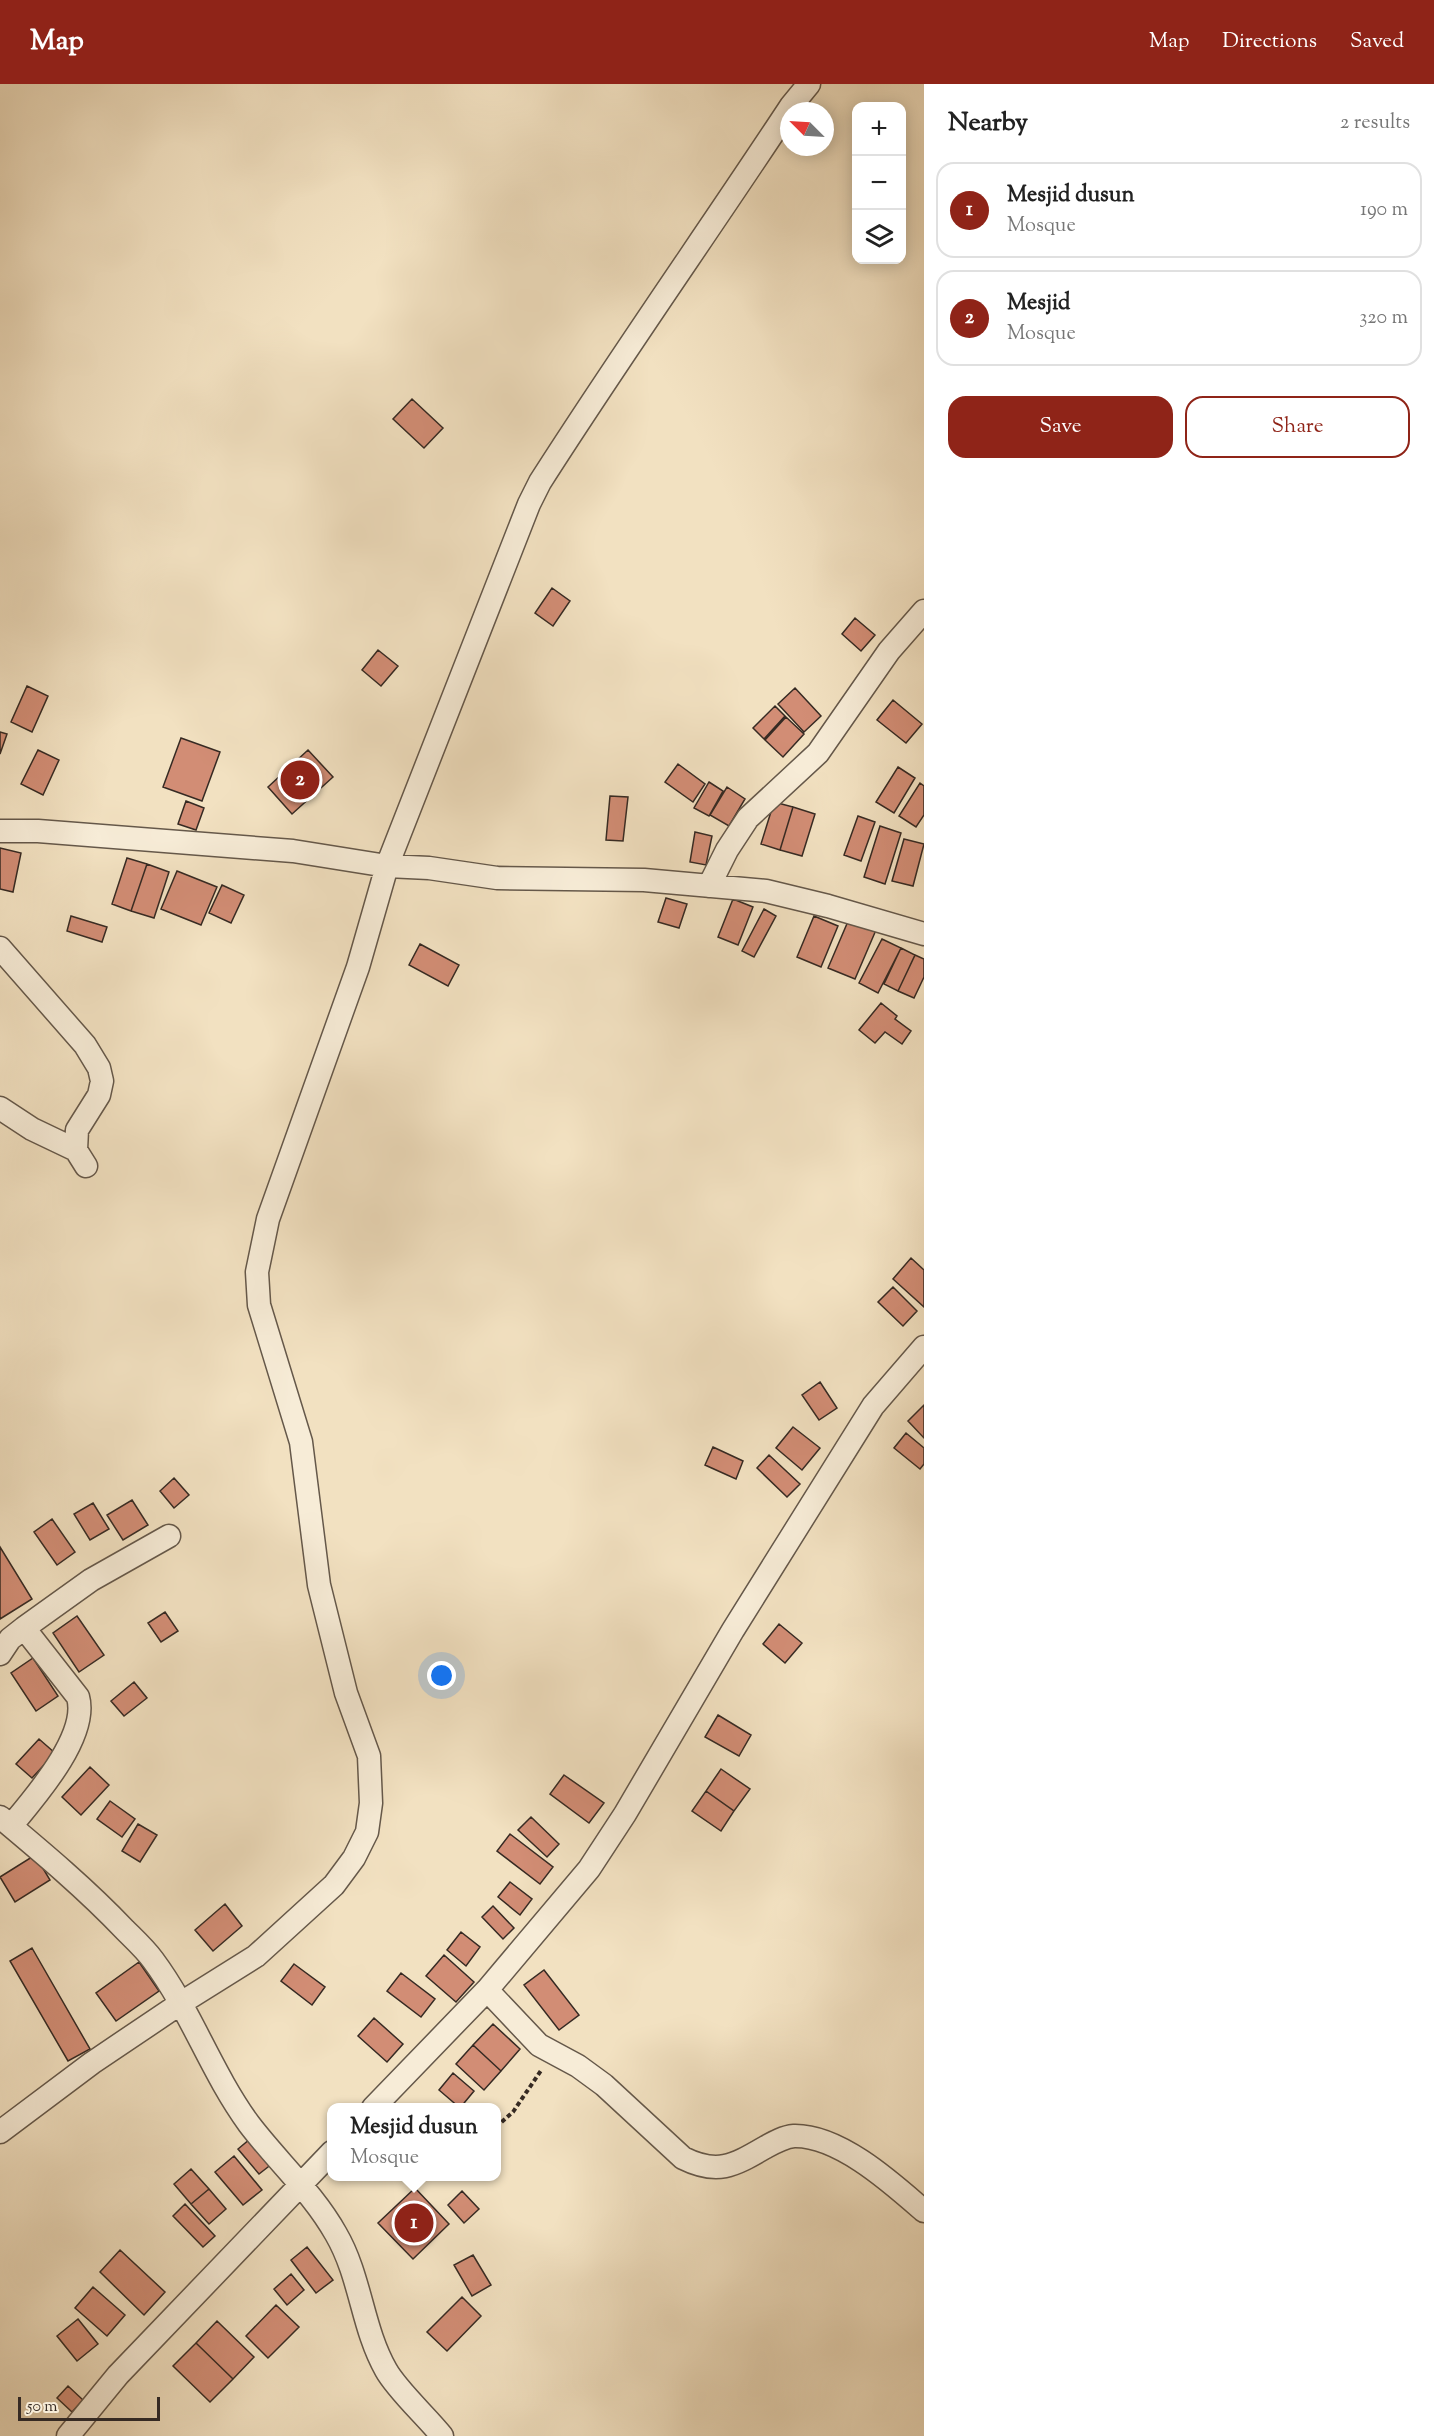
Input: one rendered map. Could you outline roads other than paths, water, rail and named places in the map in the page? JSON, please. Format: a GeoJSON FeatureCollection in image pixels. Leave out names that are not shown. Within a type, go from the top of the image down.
{"type":"FeatureCollection","features":[{"type":"Feature","properties":{"kind":"street"},"geometry":{"type":"LineString","coordinates":[[0,2132],[181,2002],[256,1956],[334,1886],[354,1858],[367,1832],[371,1803],[369,1756],[346,1692],[319,1585],[301,1442],[259,1305],[257,1272],[268,1219],[358,967],[387,866],[511,548],[540,482],[673,279],[791,106],[809,84]]}},
{"type":"Feature","properties":{"kind":"street"},"geometry":{"type":"LineString","coordinates":[[709,886],[727,850],[748,818],[818,753],[889,651],[924,611]]}},
{"type":"Feature","properties":{"kind":"street"},"geometry":{"type":"LineString","coordinates":[[0,831],[38,831],[292,851],[387,866],[429,868],[497,878],[644,880],[766,891],[828,906],[924,934]]}},
{"type":"Feature","properties":{"kind":"street"},"geometry":{"type":"LineString","coordinates":[[0,948],[85,1045],[99,1068],[102,1081],[99,1095],[77,1130],[81,1158],[0,1108]]}},
{"type":"Feature","properties":{"kind":"street"},"geometry":{"type":"LineString","coordinates":[[379,2103],[488,1990],[589,1869],[873,1406],[924,1347]]}},
{"type":"Feature","properties":{"kind":"street"},"geometry":{"type":"LineString","coordinates":[[0,1654],[10,1639],[91,1580],[169,1536]]}},
{"type":"Feature","properties":{"kind":"street"},"geometry":{"type":"LineString","coordinates":[[24,1628],[78,1697],[81,1709],[68,1745],[45,1786],[5,1822],[101,1904],[152,1958],[181,2002],[213,2068],[230,2096],[250,2124],[302,2184],[336,2234],[346,2254],[373,2340],[387,2372],[442,2436]]}},
{"type":"Feature","properties":{"kind":"street"},"geometry":{"type":"LineString","coordinates":[[488,1990],[539,2045],[588,2073],[683,2158],[699,2166],[716,2169],[734,2165],[778,2140],[794,2136],[810,2139],[843,2149],[885,2178],[924,2211]]}},
{"type":"Feature","properties":{"kind":"street"},"geometry":{"type":"LineString","coordinates":[[68,2436],[118,2375],[327,2157]]}},
{"type":"Feature","properties":{"kind":"place","name":"Mesjid"},"geometry":{"type":"Point","coordinates":[300,780]}},
{"type":"Feature","properties":{"kind":"place","name":"Mesjid dusun"},"geometry":{"type":"Point","coordinates":[414,2223]}}]}
